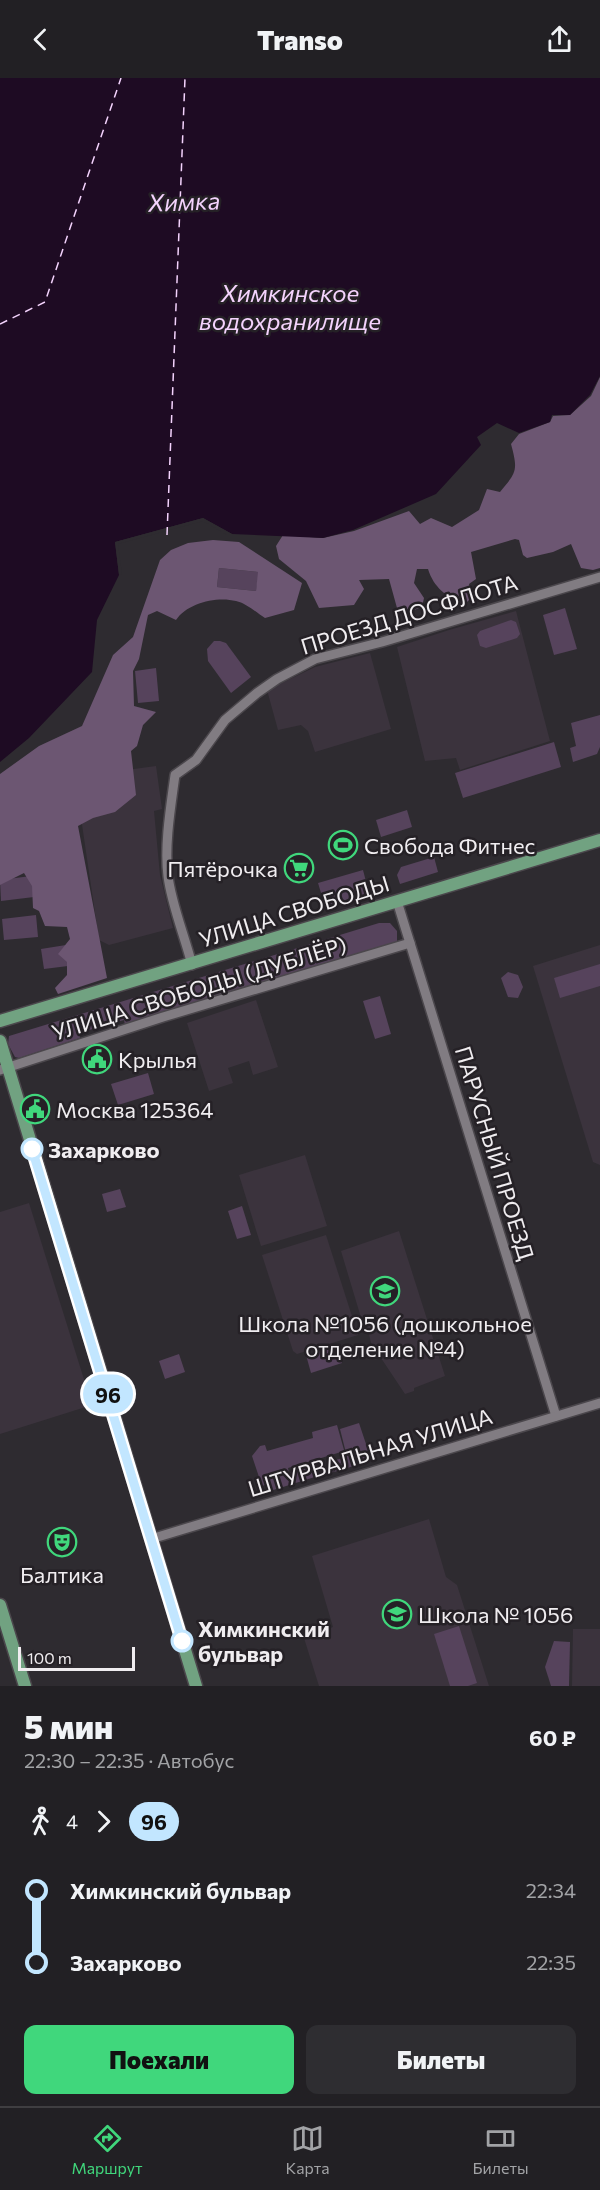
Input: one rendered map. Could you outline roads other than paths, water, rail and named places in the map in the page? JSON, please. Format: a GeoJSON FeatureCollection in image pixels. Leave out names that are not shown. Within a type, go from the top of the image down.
{"type":"FeatureCollection","features":[{"type":"Feature","properties":{"kind":"main road","name":"УЛИЦА СВОБОДЫ"},"geometry":{"type":"LineString","coordinates":[[0,1021],[192,965],[600,840]]}},
{"type":"Feature","properties":{"kind":"main road"},"geometry":{"type":"LineString","coordinates":[[0,1041],[4,1069],[196,1686]]}},
{"type":"Feature","properties":{"kind":"main road"},"geometry":{"type":"LineString","coordinates":[[0,1605],[25,1686]]}},
{"type":"Feature","properties":{"kind":"street","name":"ПРОЕЗД ДОСФЛОТА"},"geometry":{"type":"LineString","coordinates":[[192,965],[168,879],[168,843],[174,786],[176,775],[196,760],[225,720],[277,679],[315,659],[382,642],[600,578]]}},
{"type":"Feature","properties":{"kind":"street","name":"ПАРУСНЫЙ ПРОЕЗД"},"geometry":{"type":"LineString","coordinates":[[397,901],[556,1416]]}},
{"type":"Feature","properties":{"kind":"street","name":"УЛИЦА СВОБОДЫ (ДУБЛЁР)"},"geometry":{"type":"LineString","coordinates":[[4,1069],[163,1017],[410,943]]}},
{"type":"Feature","properties":{"kind":"street","name":"ШТУРВАЛЬНАЯ УЛИЦА"},"geometry":{"type":"LineString","coordinates":[[151,1539],[600,1403]]}},
{"type":"Feature","properties":{"kind":"water","name":"Химкинское водохранилище"},"geometry":{"type":"Polygon","coordinates":[[[0,78],[600,78],[600,376],[590,395],[570,415],[552,415],[550,422],[519,433],[497,423],[477,437],[481,445],[436,494],[353,530],[323,538],[232,534],[203,518],[115,542],[119,575],[97,620],[92,672],[29,738],[0,762],[0,78]]]}},
{"type":"Feature","properties":{"kind":"place","name":"Свобода Фитнес"},"geometry":{"type":"Point","coordinates":[343,845]}},
{"type":"Feature","properties":{"kind":"place","name":"Пятёрочка"},"geometry":{"type":"Point","coordinates":[299,868]}},
{"type":"Feature","properties":{"kind":"place","name":"Крылья"},"geometry":{"type":"Point","coordinates":[97,1059]}},
{"type":"Feature","properties":{"kind":"place","name":"Москва 125364"},"geometry":{"type":"Point","coordinates":[35,1109]}},
{"type":"Feature","properties":{"kind":"place","name":"Захарково"},"geometry":{"type":"Point","coordinates":[32,1149]}},
{"type":"Feature","properties":{"kind":"place","name":"Школа №1056 (дошкольное отделение №4)"},"geometry":{"type":"Point","coordinates":[385,1291]}},
{"type":"Feature","properties":{"kind":"place","name":"Балтика"},"geometry":{"type":"Point","coordinates":[62,1542]}},
{"type":"Feature","properties":{"kind":"place","name":"Школа № 1056"},"geometry":{"type":"Point","coordinates":[397,1614]}},
{"type":"Feature","properties":{"kind":"place","name":"Химкинский бульвар"},"geometry":{"type":"Point","coordinates":[182,1641]}},
{"type":"Feature","properties":{"kind":"water label","name":"Химка"},"geometry":{"type":"Point","coordinates":[184,201]}}]}
